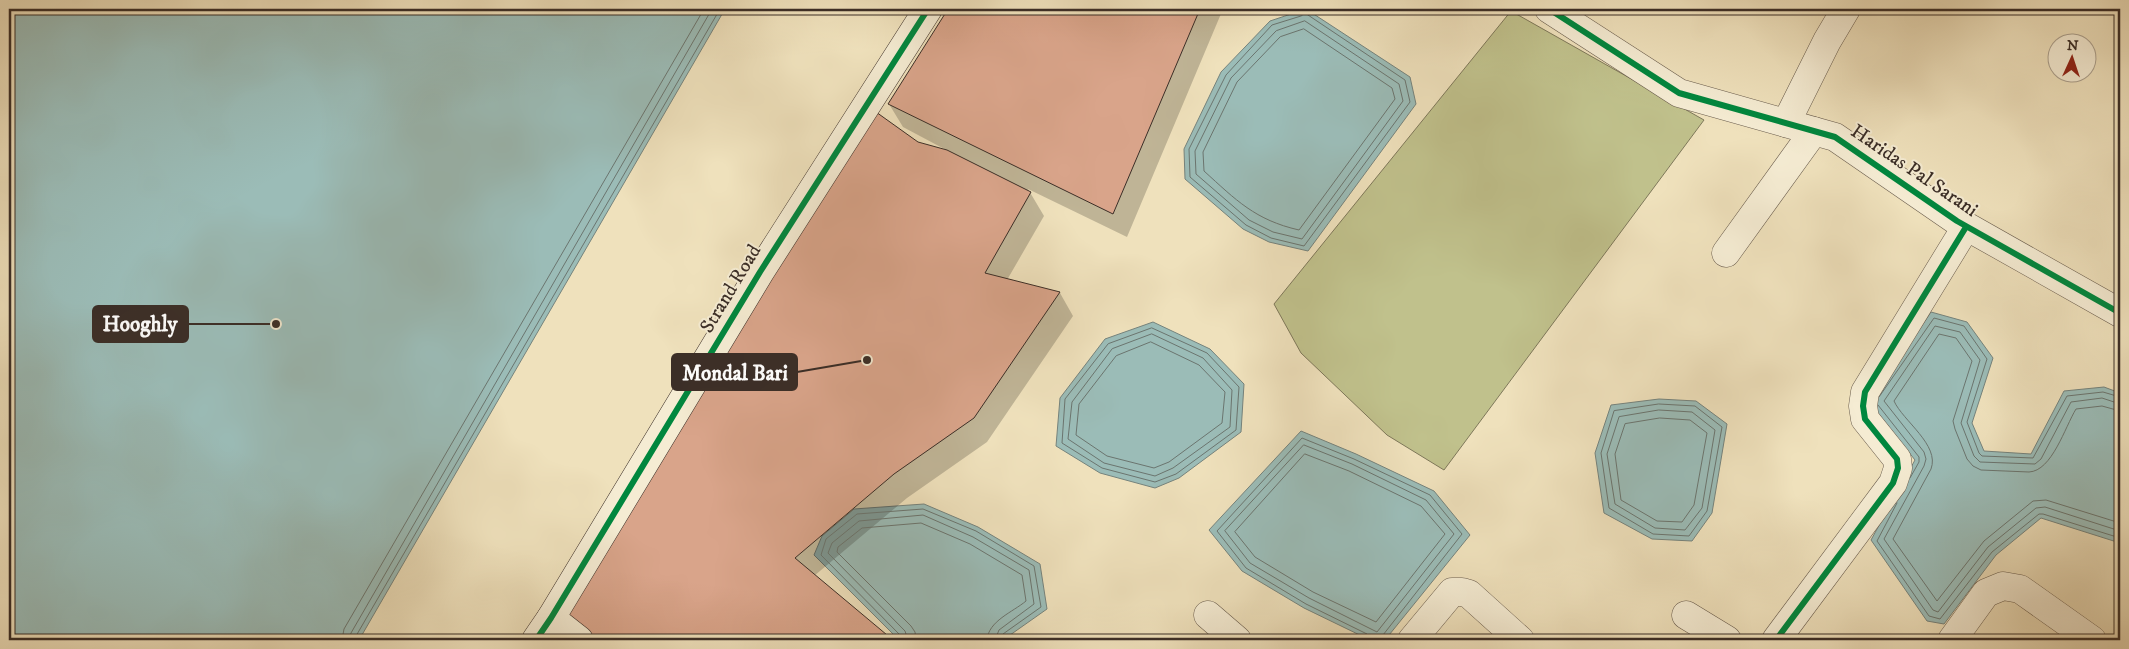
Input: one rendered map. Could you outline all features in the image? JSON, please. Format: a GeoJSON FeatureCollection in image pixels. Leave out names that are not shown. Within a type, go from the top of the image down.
{"type":"FeatureCollection","features":[{"type":"Feature","properties":{"kind":"street","name":"Strand Road"},"geometry":{"type":"LineString","coordinates":[[536,640],[552,618],[760,272],[928,9]]}},
{"type":"Feature","properties":{"kind":"street","name":"Haridas Pal Sarani"},"geometry":{"type":"LineString","coordinates":[[1549,9],[1679,93],[1835,138],[1966,226],[2120,313]]}},
{"type":"Feature","properties":{"kind":"street"},"geometry":{"type":"LineString","coordinates":[[1786,123],[1827,41],[1846,9]]}},
{"type":"Feature","properties":{"kind":"street"},"geometry":{"type":"LineString","coordinates":[[1726,253],[1814,131]]}},
{"type":"Feature","properties":{"kind":"street"},"geometry":{"type":"LineString","coordinates":[[1776,640],[1893,483],[1898,468],[1897,459],[1866,419],[1863,406],[1865,392],[1966,226]]}},
{"type":"Feature","properties":{"kind":"street"},"geometry":{"type":"LineString","coordinates":[[1952,640],[1986,593],[2003,586],[2020,590],[2092,640]]}},
{"type":"Feature","properties":{"kind":"street"},"geometry":{"type":"LineString","coordinates":[[1412,640],[1452,592],[1462,592],[1469,594],[1520,640]]}},
{"type":"Feature","properties":{"kind":"street"},"geometry":{"type":"LineString","coordinates":[[1208,615],[1237,640]]}},
{"type":"Feature","properties":{"kind":"street"},"geometry":{"type":"LineString","coordinates":[[1686,615],[1727,640]]}},
{"type":"Feature","properties":{"kind":"street"},"geometry":{"type":"LineString","coordinates":[[552,618],[579,640]]}},
{"type":"Feature","properties":{"kind":"green space"},"geometry":{"type":"Polygon","coordinates":[[[1511,11],[1704,120],[1444,470],[1387,435],[1301,353],[1274,304],[1511,11]]]}},
{"type":"Feature","properties":{"kind":"water"},"geometry":{"type":"Polygon","coordinates":[[[9,9],[725,9],[359,640],[9,640],[9,9]]]}},
{"type":"Feature","properties":{"kind":"water"},"geometry":{"type":"Polygon","coordinates":[[[1306,9],[1410,77],[1416,104],[1308,251],[1269,242],[1243,229],[1185,179],[1184,149],[1221,72],[1270,21],[1306,9]]]}},
{"type":"Feature","properties":{"kind":"water"},"geometry":{"type":"Polygon","coordinates":[[[1931,312],[1967,322],[1993,358],[1972,423],[1984,451],[2031,454],[2064,391],[2104,387],[2120,393],[2120,543],[2041,518],[1996,555],[1944,624],[1927,621],[1871,540],[1915,460],[1870,403],[1931,312]]]}},
{"type":"Feature","properties":{"kind":"water"},"geometry":{"type":"Polygon","coordinates":[[[1153,322],[1210,349],[1244,384],[1241,432],[1179,478],[1155,488],[1100,473],[1056,446],[1060,398],[1105,339],[1153,322]]]}},
{"type":"Feature","properties":{"kind":"water"},"geometry":{"type":"Polygon","coordinates":[[[1659,399],[1696,401],[1727,424],[1712,513],[1692,541],[1652,539],[1604,513],[1595,453],[1611,405],[1659,399]]]}},
{"type":"Feature","properties":{"kind":"water"},"geometry":{"type":"Polygon","coordinates":[[[1301,431],[1356,454],[1434,491],[1470,535],[1385,640],[1370,640],[1304,608],[1242,571],[1209,530],[1301,431]]]}},
{"type":"Feature","properties":{"kind":"water"},"geometry":{"type":"Polygon","coordinates":[[[924,504],[978,527],[1040,564],[1047,609],[1003,640],[899,640],[814,555],[822,536],[854,509],[924,504]]]}},
{"type":"Feature","properties":{"kind":"building"},"geometry":{"type":"Polygon","coordinates":[[[948,9],[1200,9],[1113,214],[888,104],[948,9]]]}},
{"type":"Feature","properties":{"kind":"building"},"geometry":{"type":"Polygon","coordinates":[[[876,112],[918,142],[947,150],[1031,192],[985,273],[1060,292],[974,418],[894,474],[795,558],[893,640],[595,640],[566,613],[755,301],[876,112]]]}},
{"type":"Feature","properties":{"kind":"cycle path"},"geometry":{"type":"LineString","coordinates":[[536,640],[760,272],[928,9]]}},
{"type":"Feature","properties":{"kind":"cycle path"},"geometry":{"type":"LineString","coordinates":[[1549,9],[1679,93],[1835,137],[1957,221],[2120,313]]}},
{"type":"Feature","properties":{"kind":"cycle path"},"geometry":{"type":"LineString","coordinates":[[1776,640],[1893,483],[1898,468],[1897,459],[1865,419],[1863,406],[1865,392],[1966,227]]}},
{"type":"Feature","properties":{"kind":"place","name":"Hooghly"},"geometry":{"type":"Point","coordinates":[276,324]}},
{"type":"Feature","properties":{"kind":"place","name":"Mondal Bari"},"geometry":{"type":"Point","coordinates":[867,360]}}]}
